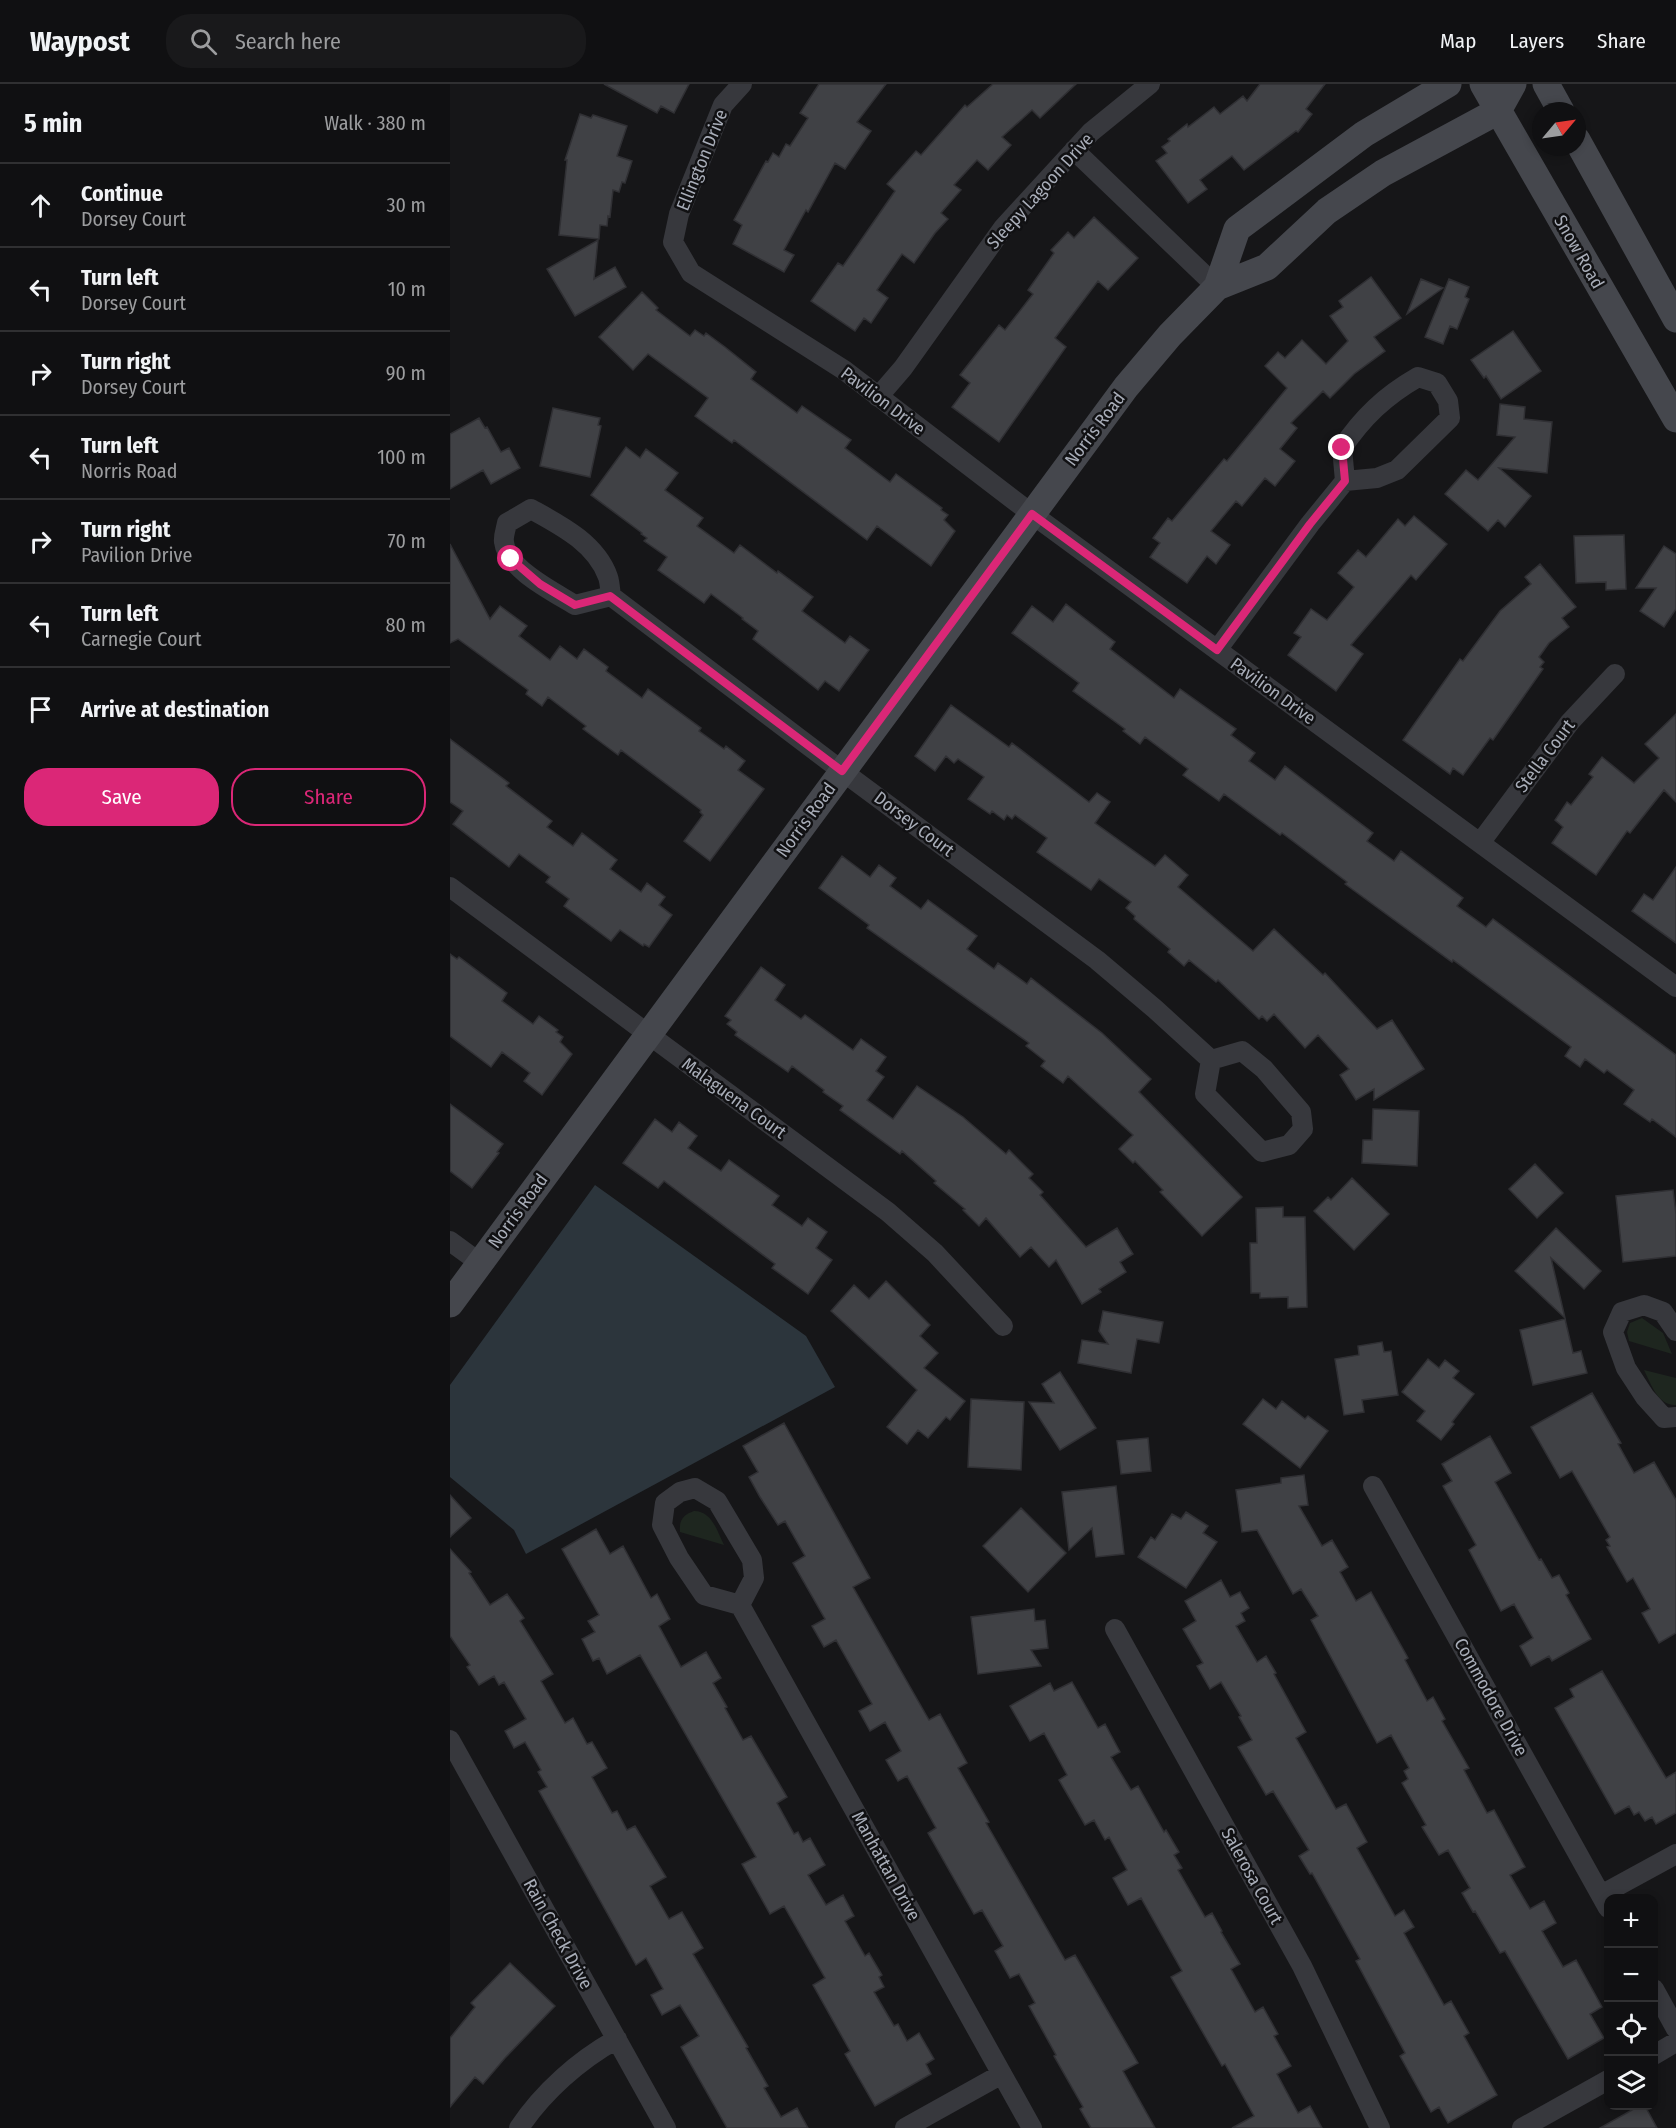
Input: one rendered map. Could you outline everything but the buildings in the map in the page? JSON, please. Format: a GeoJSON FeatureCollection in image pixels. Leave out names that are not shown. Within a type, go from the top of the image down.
{"type":"FeatureCollection","features":[{"type":"Feature","properties":{"kind":"street","name":"Ellington Drive"},"geometry":{"type":"LineString","coordinates":[[673,242],[679,214],[723,105],[742,84]]}},
{"type":"Feature","properties":{"kind":"street","name":"Sleepy Lagoon Drive"},"geometry":{"type":"LineString","coordinates":[[878,397],[903,368],[1003,228],[1091,132],[1150,84]]}},
{"type":"Feature","properties":{"kind":"street","name":"Norris Road"},"geometry":{"type":"LineString","coordinates":[[1217,287],[1237,229],[1364,134],[1448,84]]}},
{"type":"Feature","properties":{"kind":"street","name":"Snow Road"},"geometry":{"type":"LineString","coordinates":[[1483,84],[1676,419]]}},
{"type":"Feature","properties":{"kind":"street"},"geometry":{"type":"LineString","coordinates":[[1498,111],[1513,84]]}},
{"type":"Feature","properties":{"kind":"street"},"geometry":{"type":"LineString","coordinates":[[1546,84],[1556,102]]}},
{"type":"Feature","properties":{"kind":"street","name":"Norris Road"},"geometry":{"type":"LineString","coordinates":[[450,1304],[1126,387],[1170,335],[1217,287],[1267,267],[1327,211],[1383,173],[1498,111]]}},
{"type":"Feature","properties":{"kind":"street"},"geometry":{"type":"LineString","coordinates":[[1074,150],[1217,287]]}},
{"type":"Feature","properties":{"kind":"street"},"geometry":{"type":"LineString","coordinates":[[1586,156],[1676,319]]}},
{"type":"Feature","properties":{"kind":"street","name":"Pavilion Drive"},"geometry":{"type":"LineString","coordinates":[[673,242],[691,273],[844,370],[1032,514],[1676,987]]}},
{"type":"Feature","properties":{"kind":"street"},"geometry":{"type":"LineString","coordinates":[[1217,650],[1310,524],[1345,481],[1342,448],[1357,425],[1394,391],[1418,377],[1437,383],[1448,401],[1450,418],[1397,470],[1377,478],[1345,481]]}},
{"type":"Feature","properties":{"kind":"street"},"geometry":{"type":"LineString","coordinates":[[531,509],[564,528],[593,552],[608,577],[610,596],[575,605],[540,584],[511,559],[503,541],[507,523],[531,509]]}},
{"type":"Feature","properties":{"kind":"street","name":"Dorsey Court"},"geometry":{"type":"LineString","coordinates":[[610,596],[1097,960],[1211,1060]]}},
{"type":"Feature","properties":{"kind":"street","name":"Stella Court"},"geometry":{"type":"LineString","coordinates":[[1480,843],[1570,722],[1615,674]]}},
{"type":"Feature","properties":{"kind":"street","name":"Malaguena Court"},"geometry":{"type":"LineString","coordinates":[[450,887],[888,1212],[935,1253],[1003,1326]]}},
{"type":"Feature","properties":{"kind":"street"},"geometry":{"type":"LineString","coordinates":[[1242,1051],[1264,1069],[1301,1112],[1303,1129],[1290,1145],[1262,1152],[1205,1094],[1211,1060],[1242,1051]]}},
{"type":"Feature","properties":{"kind":"street"},"geometry":{"type":"LineString","coordinates":[[450,1241],[480,1263]]}},
{"type":"Feature","properties":{"kind":"street"},"geometry":{"type":"LineString","coordinates":[[1676,1331],[1663,1312],[1644,1305],[1622,1312],[1612,1332],[1626,1368],[1645,1397],[1664,1418],[1676,1417]]}},
{"type":"Feature","properties":{"kind":"street","name":"Commodore Drive"},"geometry":{"type":"LineString","coordinates":[[1373,1486],[1604,1900]]}},
{"type":"Feature","properties":{"kind":"street"},"geometry":{"type":"LineString","coordinates":[[695,1488],[717,1501],[752,1560],[754,1578],[740,1605],[704,1595],[679,1558],[662,1525],[665,1503],[680,1492],[695,1488]]}},
{"type":"Feature","properties":{"kind":"street","name":"Manhattan Drive"},"geometry":{"type":"LineString","coordinates":[[740,1605],[1032,2128]]}},
{"type":"Feature","properties":{"kind":"street","name":"Salerosa Court"},"geometry":{"type":"LineString","coordinates":[[1115,1629],[1302,1966],[1380,2128]]}},
{"type":"Feature","properties":{"kind":"street","name":"Rain Check Drive"},"geometry":{"type":"LineString","coordinates":[[450,1740],[666,2128]]}},
{"type":"Feature","properties":{"kind":"street"},"geometry":{"type":"LineString","coordinates":[[1617,1894],[1676,1854]]}},
{"type":"Feature","properties":{"kind":"street"},"geometry":{"type":"LineString","coordinates":[[1658,1998],[1676,2029]]}},
{"type":"Feature","properties":{"kind":"street"},"geometry":{"type":"LineString","coordinates":[[519,2128],[548,2092],[577,2066],[617,2039]]}},
{"type":"Feature","properties":{"kind":"street"},"geometry":{"type":"LineString","coordinates":[[1658,2052],[1676,2042]]}},
{"type":"Feature","properties":{"kind":"street"},"geometry":{"type":"LineString","coordinates":[[905,2128],[1002,2074]]}},
{"type":"Feature","properties":{"kind":"street"},"geometry":{"type":"LineString","coordinates":[[1522,2128],[1604,2082]]}},
{"type":"Feature","properties":{"kind":"shaded area"},"geometry":{"type":"Polygon","coordinates":[[[595,1185],[806,1336],[835,1387],[526,1554],[514,1530],[450,1477],[450,1385],[595,1185]]]}},
{"type":"Feature","properties":{"kind":"shaded area"},"geometry":{"type":"Polygon","coordinates":[[[1642,1318],[1663,1333],[1672,1354],[1629,1341],[1627,1332],[1630,1323],[1642,1318]]]}},
{"type":"Feature","properties":{"kind":"shaded area"},"geometry":{"type":"Polygon","coordinates":[[[1644,1370],[1676,1378],[1676,1405],[1664,1402],[1660,1398],[1644,1370]]]}},
{"type":"Feature","properties":{"kind":"shaded area"},"geometry":{"type":"Polygon","coordinates":[[[694,1511],[710,1518],[724,1545],[680,1532],[683,1518],[694,1511]]]}},
{"type":"Feature","properties":{"kind":"route"},"geometry":{"type":"LineString","coordinates":[[511,559],[540,584],[575,605],[610,596],[842,771],[1032,514],[1217,650],[1310,524],[1345,481],[1342,448]]}}]}
